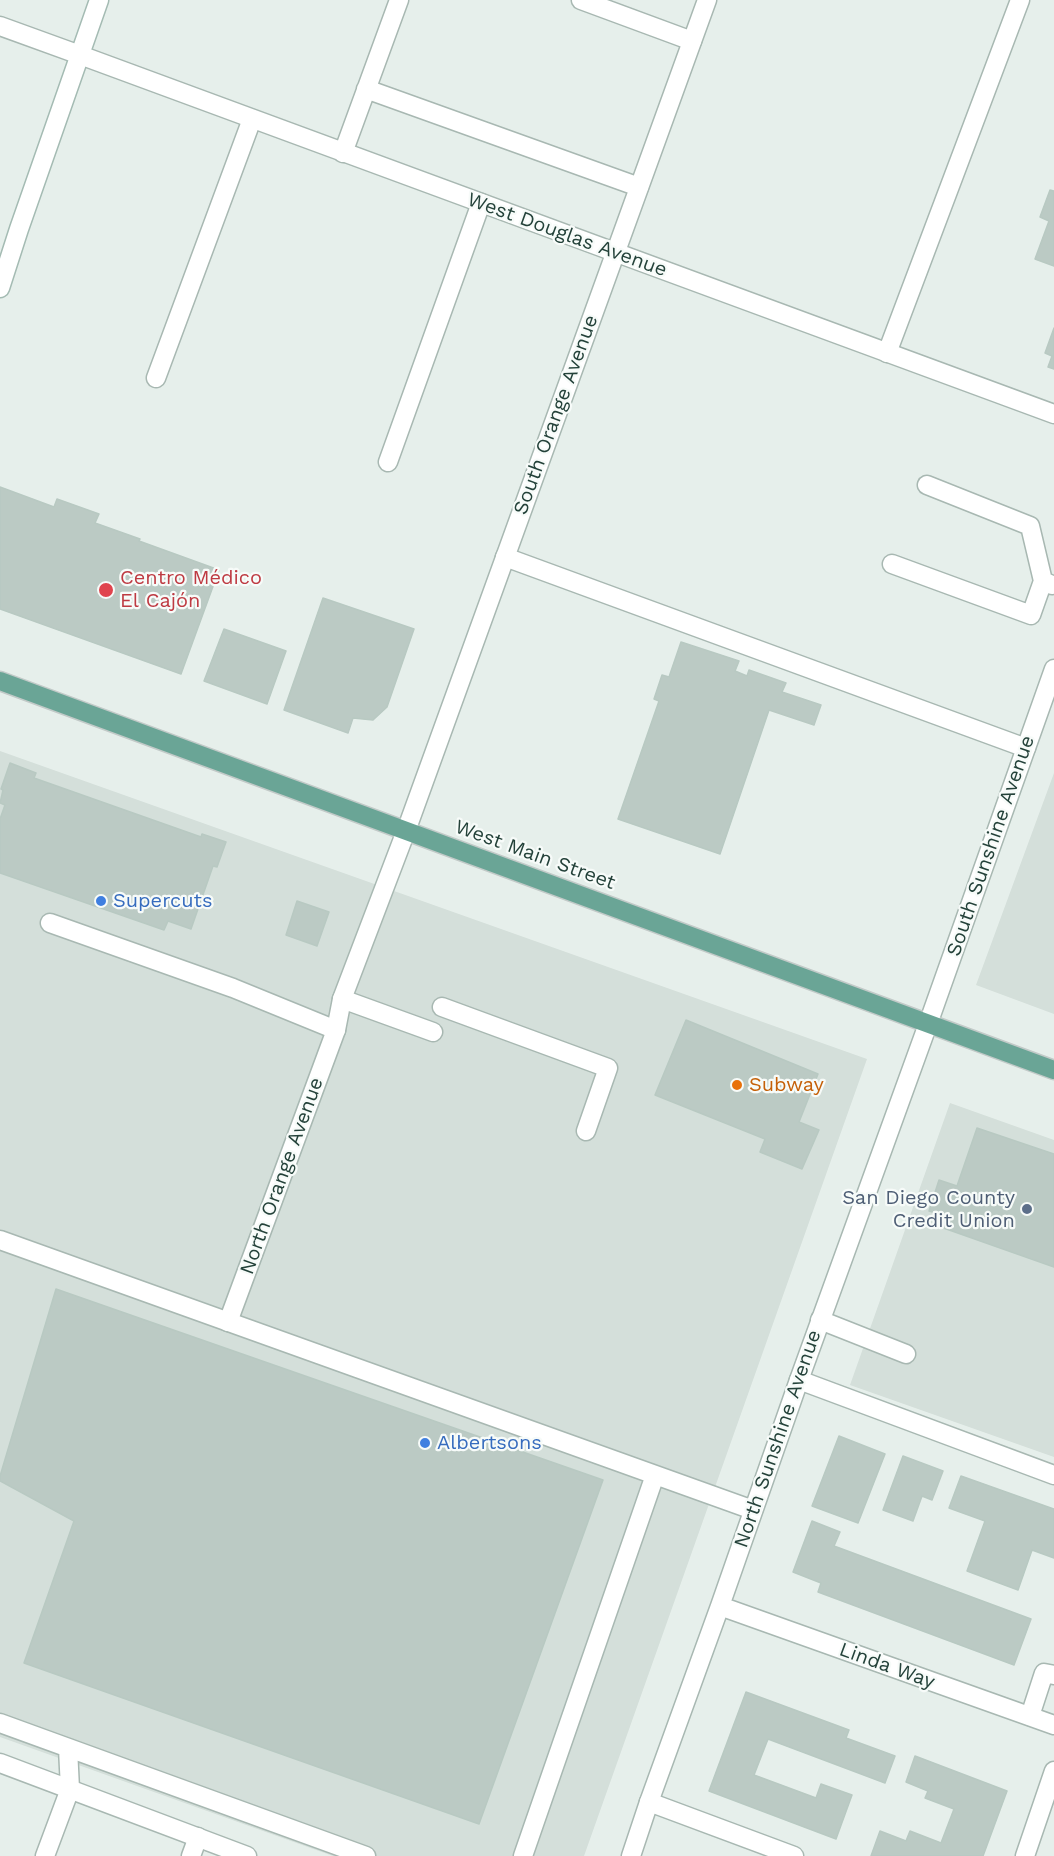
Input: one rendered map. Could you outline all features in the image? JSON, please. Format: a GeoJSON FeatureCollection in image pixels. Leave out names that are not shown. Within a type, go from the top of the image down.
{"type":"FeatureCollection","features":[{"type":"Feature","properties":{"kind":"main road","name":"West Main Street"},"geometry":{"type":"LineString","coordinates":[[0,681],[1054,1070]]}},
{"type":"Feature","properties":{"kind":"street"},"geometry":{"type":"LineString","coordinates":[[0,288],[99,0]]}},
{"type":"Feature","properties":{"kind":"street"},"geometry":{"type":"LineString","coordinates":[[581,0],[692,41]]}},
{"type":"Feature","properties":{"kind":"street","name":"South Orange Avenue"},"geometry":{"type":"LineString","coordinates":[[406,831],[707,0]]}},
{"type":"Feature","properties":{"kind":"street"},"geometry":{"type":"LineString","coordinates":[[887,353],[1020,0]]}},
{"type":"Feature","properties":{"kind":"street"},"geometry":{"type":"LineString","coordinates":[[343,153],[394,1]]}},
{"type":"Feature","properties":{"kind":"street","name":"West Douglas Avenue"},"geometry":{"type":"LineString","coordinates":[[0,26],[1054,414]]}},
{"type":"Feature","properties":{"kind":"street"},"geometry":{"type":"LineString","coordinates":[[366,89],[639,187]]}},
{"type":"Feature","properties":{"kind":"street"},"geometry":{"type":"LineString","coordinates":[[156,378],[252,119]]}},
{"type":"Feature","properties":{"kind":"street"},"geometry":{"type":"LineString","coordinates":[[388,462],[482,203]]}},
{"type":"Feature","properties":{"kind":"street"},"geometry":{"type":"LineString","coordinates":[[892,564],[1031,615],[1048,583],[1030,526],[927,485]]}},
{"type":"Feature","properties":{"kind":"street"},"geometry":{"type":"LineString","coordinates":[[505,556],[1026,748]]}},
{"type":"Feature","properties":{"kind":"street","name":"South Sunshine Avenue"},"geometry":{"type":"LineString","coordinates":[[928,1024],[1054,669]]}},
{"type":"Feature","properties":{"kind":"street"},"geometry":{"type":"LineString","coordinates":[[406,831],[342,999],[433,1032]]}},
{"type":"Feature","properties":{"kind":"street"},"geometry":{"type":"LineString","coordinates":[[50,922],[233,988],[336,1030]]}},
{"type":"Feature","properties":{"kind":"street","name":"North Orange Avenue"},"geometry":{"type":"LineString","coordinates":[[228,1322],[336,1030],[342,999]]}},
{"type":"Feature","properties":{"kind":"street"},"geometry":{"type":"LineString","coordinates":[[442,1007],[608,1068],[586,1131]]}},
{"type":"Feature","properties":{"kind":"street","name":"North Sunshine Avenue"},"geometry":{"type":"LineString","coordinates":[[631,1856],[820,1320],[928,1024]]}},
{"type":"Feature","properties":{"kind":"street"},"geometry":{"type":"LineString","coordinates":[[0,1240],[753,1510]]}},
{"type":"Feature","properties":{"kind":"street"},"geometry":{"type":"LineString","coordinates":[[820,1320],[906,1354]]}},
{"type":"Feature","properties":{"kind":"street"},"geometry":{"type":"LineString","coordinates":[[799,1380],[1054,1475]]}},
{"type":"Feature","properties":{"kind":"street"},"geometry":{"type":"LineString","coordinates":[[523,1856],[655,1475]]}},
{"type":"Feature","properties":{"kind":"street","name":"Linda Way"},"geometry":{"type":"LineString","coordinates":[[720,1606],[1054,1725]]}},
{"type":"Feature","properties":{"kind":"street"},"geometry":{"type":"LineString","coordinates":[[1030,1716],[1044,1673],[1054,1675]]}},
{"type":"Feature","properties":{"kind":"street"},"geometry":{"type":"LineString","coordinates":[[0,1723],[366,1856]]}},
{"type":"Feature","properties":{"kind":"street"},"geometry":{"type":"LineString","coordinates":[[45,1856],[70,1789],[68,1748]]}},
{"type":"Feature","properties":{"kind":"street"},"geometry":{"type":"LineString","coordinates":[[0,1763],[247,1856]]}},
{"type":"Feature","properties":{"kind":"street"},"geometry":{"type":"LineString","coordinates":[[1025,1856],[1054,1771]]}},
{"type":"Feature","properties":{"kind":"street"},"geometry":{"type":"LineString","coordinates":[[649,1802],[794,1856]]}},
{"type":"Feature","properties":{"kind":"street"},"geometry":{"type":"LineString","coordinates":[[191,1856],[198,1837]]}},
{"type":"Feature","properties":{"kind":"shaded area"},"geometry":{"type":"Polygon","coordinates":[[[0,751],[867,1059],[584,1856],[333,1856],[0,1737],[0,751]]]}},
{"type":"Feature","properties":{"kind":"shaded area"},"geometry":{"type":"Polygon","coordinates":[[[1054,773],[1054,1014],[976,985],[1054,773]]]}},
{"type":"Feature","properties":{"kind":"shaded area"},"geometry":{"type":"Polygon","coordinates":[[[950,1103],[1054,1140],[1054,1457],[850,1385],[950,1103]]]}},
{"type":"Feature","properties":{"kind":"building"},"geometry":{"type":"Polygon","coordinates":[[[1050,190],[1054,191],[1054,266],[1035,259],[1049,221],[1040,217],[1050,190]]]}},
{"type":"Feature","properties":{"kind":"building"},"geometry":{"type":"Polygon","coordinates":[[[1054,328],[1054,369],[1048,367],[1052,356],[1045,353],[1054,328]]]}},
{"type":"Feature","properties":{"kind":"building","name":"Centro Médico El Cajón"},"geometry":{"type":"Polygon","coordinates":[[[0,487],[54,507],[57,499],[99,514],[95,523],[219,570],[181,674],[0,609],[0,487]]]}},
{"type":"Feature","properties":{"kind":"building"},"geometry":{"type":"Polygon","coordinates":[[[323,598],[414,629],[387,707],[373,720],[353,718],[348,733],[284,710],[323,598]]]}},
{"type":"Feature","properties":{"kind":"building"},"geometry":{"type":"Polygon","coordinates":[[[224,629],[286,651],[267,704],[204,681],[224,629]]]}},
{"type":"Feature","properties":{"kind":"building"},"geometry":{"type":"Polygon","coordinates":[[[681,642],[739,661],[735,671],[747,676],[749,670],[786,683],[782,692],[821,705],[814,725],[769,710],[720,854],[618,819],[659,701],[654,699],[662,675],[669,677],[681,642]]]}},
{"type":"Feature","properties":{"kind":"building"},"geometry":{"type":"Polygon","coordinates":[[[10,763],[36,773],[34,778],[201,837],[202,834],[226,842],[217,867],[213,866],[191,929],[168,921],[164,930],[0,873],[0,819],[5,805],[0,803],[3,790],[1,789],[10,763]]]}},
{"type":"Feature","properties":{"kind":"building"},"geometry":{"type":"Polygon","coordinates":[[[297,901],[329,912],[317,946],[286,935],[297,901]]]}},
{"type":"Feature","properties":{"kind":"building","name":"Subway"},"geometry":{"type":"Polygon","coordinates":[[[686,1020],[818,1074],[799,1122],[819,1130],[802,1169],[760,1152],[765,1139],[655,1095],[686,1020]]]}},
{"type":"Feature","properties":{"kind":"building"},"geometry":{"type":"Polygon","coordinates":[[[977,1128],[1054,1154],[1054,1267],[935,1225],[939,1214],[929,1211],[939,1180],[957,1186],[977,1128]]]}},
{"type":"Feature","properties":{"kind":"building"},"geometry":{"type":"Polygon","coordinates":[[[56,1289],[603,1480],[479,1824],[24,1663],[74,1521],[0,1481],[0,1476],[56,1289]]]}},
{"type":"Feature","properties":{"kind":"building"},"geometry":{"type":"Polygon","coordinates":[[[839,1436],[885,1454],[858,1523],[812,1506],[839,1436]]]}},
{"type":"Feature","properties":{"kind":"building"},"geometry":{"type":"Polygon","coordinates":[[[903,1456],[943,1471],[932,1500],[922,1496],[913,1521],[883,1510],[903,1456]]]}},
{"type":"Feature","properties":{"kind":"building"},"geometry":{"type":"Polygon","coordinates":[[[961,1476],[1054,1509],[1054,1558],[1032,1550],[1018,1590],[967,1571],[985,1521],[949,1508],[961,1476]]]}},
{"type":"Feature","properties":{"kind":"building"},"geometry":{"type":"Polygon","coordinates":[[[812,1521],[840,1532],[834,1546],[1031,1619],[1014,1665],[818,1592],[821,1583],[793,1572],[812,1521]]]}},
{"type":"Feature","properties":{"kind":"building"},"geometry":{"type":"Polygon","coordinates":[[[746,1692],[849,1730],[846,1738],[895,1756],[885,1783],[768,1739],[754,1775],[816,1798],[821,1784],[852,1795],[836,1839],[709,1791],[746,1692]]]}},
{"type":"Feature","properties":{"kind":"building"},"geometry":{"type":"Polygon","coordinates":[[[915,1756],[1007,1791],[983,1856],[871,1856],[880,1831],[906,1841],[910,1831],[941,1843],[954,1809],[925,1798],[928,1791],[906,1782],[915,1756]]]}},
{"type":"Feature","properties":{"kind":"place","name":"Centro Médico El Cajón"},"geometry":{"type":"Point","coordinates":[106,590]}},
{"type":"Feature","properties":{"kind":"place","name":"Supercuts"},"geometry":{"type":"Point","coordinates":[101,901]}},
{"type":"Feature","properties":{"kind":"place","name":"Subway"},"geometry":{"type":"Point","coordinates":[737,1085]}},
{"type":"Feature","properties":{"kind":"place","name":"San Diego County Credit Union"},"geometry":{"type":"Point","coordinates":[1027,1209]}},
{"type":"Feature","properties":{"kind":"place","name":"Albertsons"},"geometry":{"type":"Point","coordinates":[425,1443]}}]}
